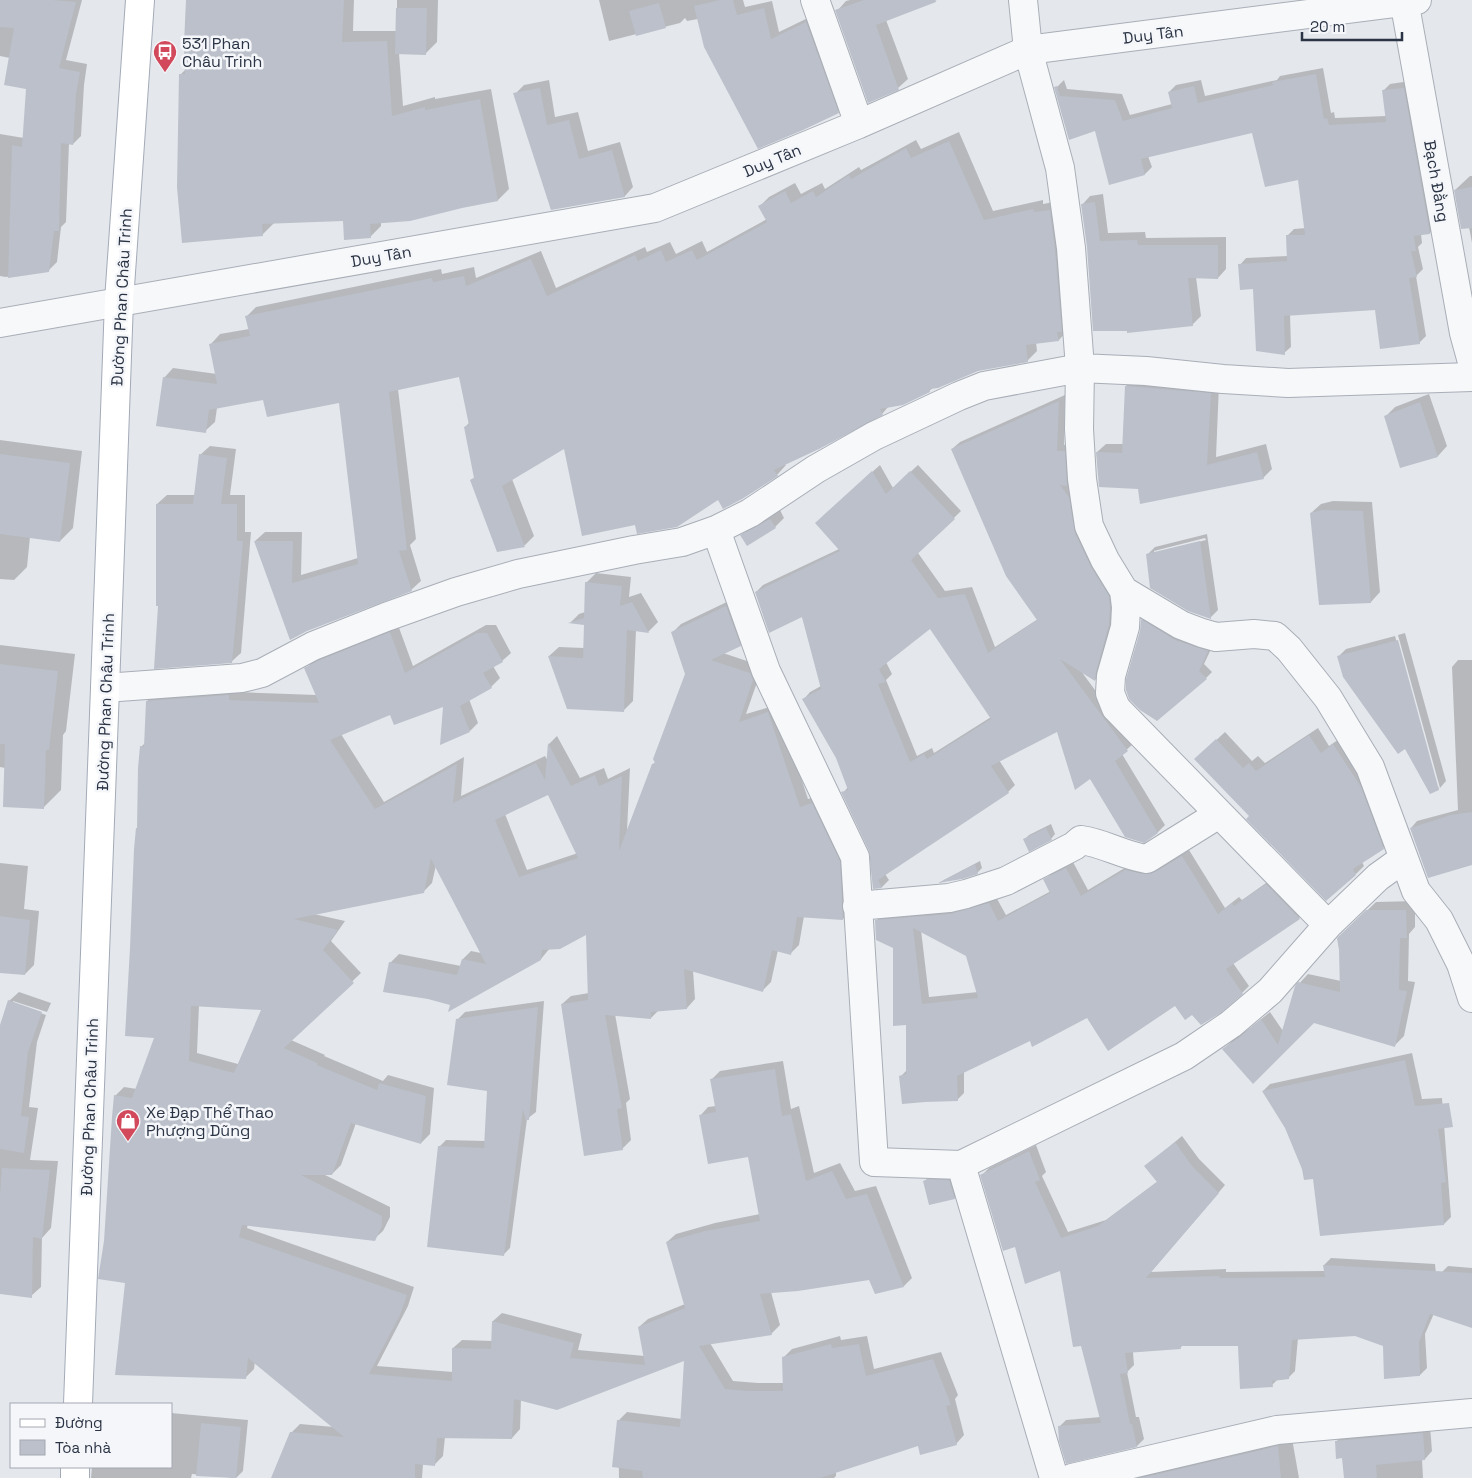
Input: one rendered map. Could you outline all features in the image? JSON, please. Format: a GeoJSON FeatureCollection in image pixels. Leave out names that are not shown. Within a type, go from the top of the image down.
{"type":"FeatureCollection","features":[{"type":"Feature","properties":{"kind":"main road","name":"Đường Phan Châu Trinh"},"geometry":{"type":"LineString","coordinates":[[78,1403],[119,301],[140,0]]}},
{"type":"Feature","properties":{"kind":"street"},"geometry":{"type":"LineString","coordinates":[[816,0],[859,124]]}},
{"type":"Feature","properties":{"kind":"street"},"geometry":{"type":"LineString","coordinates":[[1023,0],[1028,50],[1060,168],[1071,248],[1080,368],[1082,471],[1089,526],[1124,591],[1126,607],[1125,627],[1111,676],[1110,693],[1116,708],[1328,925]]}},
{"type":"Feature","properties":{"kind":"street","name":"Duy Tân"},"geometry":{"type":"LineString","coordinates":[[0,322],[655,208],[859,124],[1028,50],[1408,0]]}},
{"type":"Feature","properties":{"kind":"street","name":"Bạch Đằng"},"geometry":{"type":"LineString","coordinates":[[1408,0],[1464,333],[1472,362]]}},
{"type":"Feature","properties":{"kind":"street"},"geometry":{"type":"LineString","coordinates":[[105,688],[242,678],[262,673],[313,646],[456,592],[518,574],[682,542],[716,530],[750,513],[816,470],[874,436],[984,386],[1080,368],[1146,371],[1288,383],[1472,377]]}},
{"type":"Feature","properties":{"kind":"street"},"geometry":{"type":"LineString","coordinates":[[716,530],[766,671],[854,857],[874,1162],[961,1165],[1184,1056],[1231,1024],[1270,991],[1328,925],[1378,877],[1403,859]]}},
{"type":"Feature","properties":{"kind":"street"},"geometry":{"type":"LineString","coordinates":[[1124,591],[1181,625],[1202,633],[1216,637],[1254,634],[1275,636],[1289,648],[1328,698],[1370,767],[1416,891],[1439,920],[1461,964],[1472,998]]}},
{"type":"Feature","properties":{"kind":"street"},"geometry":{"type":"LineString","coordinates":[[857,906],[949,898],[966,894],[1006,881],[1074,846],[1081,840],[1136,858],[1147,859],[1219,814]]}},
{"type":"Feature","properties":{"kind":"street"},"geometry":{"type":"LineString","coordinates":[[961,1165],[1054,1478]]}},
{"type":"Feature","properties":{"kind":"street"},"geometry":{"type":"LineString","coordinates":[[1072,1478],[1277,1430],[1472,1413]]}},
{"type":"Feature","properties":{"kind":"building"},"geometry":{"type":"Polygon","coordinates":[[[0,0],[76,2],[59,68],[80,72],[76,94],[73,145],[61,143],[59,231],[54,231],[49,272],[8,278],[12,145],[22,147],[26,89],[4,85],[14,28],[0,27],[0,0]]]}},
{"type":"Feature","properties":{"kind":"building"},"geometry":{"type":"Polygon","coordinates":[[[186,0],[344,0],[342,42],[387,41],[392,116],[425,107],[425,110],[480,99],[498,201],[410,221],[370,224],[371,238],[344,240],[343,221],[262,224],[263,236],[182,243],[177,187],[179,74],[185,74],[186,0]]]}},
{"type":"Feature","properties":{"kind":"building"},"geometry":{"type":"Polygon","coordinates":[[[720,0],[733,0],[737,15],[764,8],[771,39],[806,22],[839,113],[758,149],[704,47],[694,6],[720,0]]]}},
{"type":"Feature","properties":{"kind":"building"},"geometry":{"type":"Polygon","coordinates":[[[864,0],[935,0],[936,2],[876,25],[899,90],[868,103],[835,10],[864,0]]]}},
{"type":"Feature","properties":{"kind":"building"},"geometry":{"type":"Polygon","coordinates":[[[659,3],[666,28],[636,36],[629,11],[659,3]]]}},
{"type":"Feature","properties":{"kind":"building"},"geometry":{"type":"Polygon","coordinates":[[[396,8],[427,8],[426,55],[395,54],[396,8]]]}},
{"type":"Feature","properties":{"kind":"building"},"geometry":{"type":"Polygon","coordinates":[[[1316,74],[1324,119],[1327,118],[1329,125],[1386,122],[1382,90],[1404,88],[1430,234],[1414,236],[1416,251],[1411,251],[1417,277],[1409,278],[1420,344],[1380,349],[1375,310],[1284,316],[1285,355],[1256,351],[1253,289],[1240,290],[1238,264],[1287,261],[1286,235],[1305,235],[1298,180],[1265,187],[1252,133],[1141,159],[1145,175],[1109,185],[1095,131],[1069,140],[1054,87],[1057,86],[1060,96],[1115,100],[1123,121],[1172,108],[1168,92],[1194,86],[1198,103],[1273,85],[1272,82],[1316,74]]]}},
{"type":"Feature","properties":{"kind":"building"},"geometry":{"type":"Polygon","coordinates":[[[540,88],[547,125],[569,120],[579,159],[612,150],[625,197],[551,210],[513,93],[540,88]]]}},
{"type":"Feature","properties":{"kind":"building"},"geometry":{"type":"Polygon","coordinates":[[[949,141],[984,220],[1033,209],[1034,212],[1050,210],[1062,332],[1057,332],[1059,341],[1026,345],[1028,362],[978,371],[938,388],[929,389],[930,392],[903,405],[880,409],[883,415],[819,449],[774,470],[778,476],[742,499],[723,509],[718,500],[677,527],[637,534],[635,525],[582,536],[564,449],[502,486],[525,547],[497,552],[470,480],[474,478],[464,427],[469,425],[459,377],[389,392],[407,550],[399,551],[412,591],[307,631],[290,640],[254,541],[293,541],[292,583],[358,564],[339,403],[267,417],[263,400],[209,410],[206,433],[156,426],[163,377],[217,384],[209,344],[250,336],[245,316],[432,278],[433,282],[464,276],[466,286],[531,259],[547,296],[635,255],[638,261],[661,250],[666,262],[692,250],[697,260],[767,222],[758,206],[785,191],[791,203],[813,191],[816,197],[849,175],[851,179],[906,148],[911,158],[949,141]]]}},
{"type":"Feature","properties":{"kind":"building"},"geometry":{"type":"Polygon","coordinates":[[[1472,187],[1472,228],[1461,229],[1454,190],[1472,187]]]}},
{"type":"Feature","properties":{"kind":"building"},"geometry":{"type":"Polygon","coordinates":[[[1095,202],[1100,241],[1137,240],[1138,245],[1218,245],[1218,279],[1188,278],[1193,326],[1127,333],[1127,331],[1093,331],[1087,247],[1081,204],[1095,202]]]}},
{"type":"Feature","properties":{"kind":"building"},"geometry":{"type":"Polygon","coordinates":[[[1125,386],[1211,393],[1207,465],[1257,452],[1264,479],[1140,504],[1138,489],[1099,487],[1096,452],[1122,453],[1125,386]]]}},
{"type":"Feature","properties":{"kind":"building"},"geometry":{"type":"Polygon","coordinates":[[[1059,401],[1057,451],[1065,451],[1067,486],[1060,485],[1069,497],[1075,533],[1091,567],[1109,596],[1110,608],[1109,624],[1095,681],[1060,659],[1128,751],[1115,761],[1158,833],[1144,843],[1125,837],[1090,779],[1075,790],[1057,732],[991,766],[1009,793],[878,880],[882,888],[873,889],[869,851],[841,792],[848,790],[836,758],[802,699],[821,689],[802,617],[769,633],[755,592],[840,551],[815,523],[872,471],[886,494],[910,471],[955,519],[911,560],[938,598],[965,594],[988,653],[1037,620],[1006,576],[951,449],[1059,401]],[[930,629],[879,669],[886,682],[878,684],[910,762],[924,754],[927,759],[991,719],[930,629]]]}},
{"type":"Feature","properties":{"kind":"building"},"geometry":{"type":"Polygon","coordinates":[[[1420,402],[1438,457],[1400,468],[1384,416],[1420,402]]]}},
{"type":"Feature","properties":{"kind":"building"},"geometry":{"type":"Polygon","coordinates":[[[0,454],[70,463],[60,542],[0,534],[0,454]]]}},
{"type":"Feature","properties":{"kind":"building"},"geometry":{"type":"Polygon","coordinates":[[[199,454],[227,458],[221,504],[237,504],[237,541],[243,541],[232,663],[154,669],[158,606],[156,606],[156,504],[193,504],[199,454]]]}},
{"type":"Feature","properties":{"kind":"building"},"geometry":{"type":"Polygon","coordinates":[[[1322,510],[1363,511],[1371,603],[1319,605],[1310,513],[1322,510]]]}},
{"type":"Feature","properties":{"kind":"building"},"geometry":{"type":"Polygon","coordinates":[[[770,519],[776,528],[747,546],[740,535],[770,519]]]}},
{"type":"Feature","properties":{"kind":"building"},"geometry":{"type":"Polygon","coordinates":[[[1200,541],[1211,619],[1188,611],[1150,588],[1146,554],[1200,541]]]}},
{"type":"Feature","properties":{"kind":"building"},"geometry":{"type":"Polygon","coordinates":[[[585,582],[622,586],[620,606],[632,602],[649,633],[627,630],[624,712],[567,709],[548,656],[583,658],[584,625],[568,623],[584,618],[585,582]]]}},
{"type":"Feature","properties":{"kind":"building"},"geometry":{"type":"Polygon","coordinates":[[[726,606],[741,646],[711,660],[750,673],[753,680],[739,722],[768,712],[800,807],[812,803],[840,861],[843,920],[797,917],[791,955],[772,950],[763,992],[684,969],[687,1009],[651,1012],[651,1019],[605,1015],[622,1108],[617,1109],[623,1150],[584,1156],[561,1004],[588,1000],[586,935],[560,949],[542,950],[541,960],[448,1012],[450,1005],[428,999],[383,992],[389,962],[457,975],[462,959],[486,964],[431,859],[424,893],[294,919],[338,930],[323,950],[354,983],[284,1048],[317,1063],[317,1065],[377,1090],[379,1083],[426,1096],[421,1144],[351,1123],[332,1175],[301,1175],[382,1216],[382,1226],[375,1241],[242,1225],[239,1237],[407,1295],[400,1315],[369,1374],[452,1381],[452,1348],[491,1349],[492,1321],[574,1343],[570,1358],[645,1365],[638,1327],[685,1308],[666,1242],[705,1231],[760,1221],[748,1157],[708,1164],[699,1115],[716,1112],[710,1079],[775,1069],[782,1116],[791,1114],[806,1181],[832,1171],[846,1199],[867,1194],[904,1287],[875,1294],[869,1280],[798,1291],[760,1294],[772,1335],[699,1346],[725,1389],[748,1391],[783,1391],[782,1357],[831,1344],[832,1348],[859,1344],[866,1376],[933,1359],[951,1405],[946,1406],[957,1445],[920,1455],[918,1446],[820,1478],[643,1478],[642,1471],[612,1467],[617,1420],[680,1427],[684,1361],[557,1410],[514,1399],[512,1439],[437,1438],[435,1466],[415,1464],[415,1478],[271,1478],[290,1432],[344,1437],[248,1358],[246,1379],[115,1375],[125,1283],[98,1279],[104,1241],[114,1095],[132,1098],[154,1038],[125,1036],[134,849],[137,828],[138,768],[140,746],[144,747],[146,701],[229,695],[229,700],[319,703],[304,668],[320,660],[390,632],[405,673],[477,633],[487,633],[503,662],[483,673],[492,688],[460,706],[470,732],[440,745],[443,707],[394,725],[390,715],[330,740],[375,809],[457,764],[453,803],[536,763],[545,780],[548,743],[571,786],[595,775],[599,786],[622,776],[619,851],[652,764],[655,763],[653,759],[685,674],[671,632],[726,606]],[[548,795],[495,820],[519,877],[578,858],[548,795]],[[191,1006],[189,1061],[234,1073],[261,1010],[191,1006]]]}},
{"type":"Feature","properties":{"kind":"building"},"geometry":{"type":"Polygon","coordinates":[[[1141,619],[1175,640],[1208,651],[1199,671],[1207,679],[1157,721],[1140,710],[1129,699],[1126,690],[1126,679],[1140,631],[1141,619]]]}},
{"type":"Feature","properties":{"kind":"building"},"geometry":{"type":"Polygon","coordinates":[[[1398,640],[1439,790],[1430,794],[1405,749],[1398,754],[1343,677],[1337,656],[1398,640]]]}},
{"type":"Feature","properties":{"kind":"building"},"geometry":{"type":"Polygon","coordinates":[[[0,664],[58,671],[49,750],[46,750],[44,809],[3,807],[5,744],[0,744],[0,664]]]}},
{"type":"Feature","properties":{"kind":"building"},"geometry":{"type":"Polygon","coordinates":[[[1309,735],[1321,753],[1333,744],[1361,787],[1384,849],[1353,869],[1356,875],[1326,901],[1246,819],[1249,816],[1194,759],[1216,739],[1243,768],[1249,763],[1256,771],[1309,735]]]}},
{"type":"Feature","properties":{"kind":"building"},"geometry":{"type":"Polygon","coordinates":[[[1472,812],[1472,865],[1428,878],[1410,828],[1451,815],[1472,812]]]}},
{"type":"Feature","properties":{"kind":"building"},"geometry":{"type":"Polygon","coordinates":[[[1046,828],[1052,840],[1029,852],[1023,839],[1046,828]]]}},
{"type":"Feature","properties":{"kind":"building"},"geometry":{"type":"Polygon","coordinates":[[[1182,856],[1218,914],[1232,903],[1234,906],[1266,884],[1300,919],[1226,969],[1243,994],[1222,1012],[1201,1025],[1192,1015],[1185,1020],[1175,1006],[1108,1051],[1087,1018],[1032,1047],[1030,1041],[957,1076],[958,1101],[902,1104],[899,1076],[906,1074],[906,1025],[893,1026],[893,948],[876,940],[875,920],[950,914],[989,903],[998,921],[1050,893],[1043,879],[1066,868],[1081,896],[1125,870],[1144,874],[1155,872],[1182,856]],[[913,928],[922,1004],[978,998],[966,956],[913,928]]]}},
{"type":"Feature","properties":{"kind":"building"},"geometry":{"type":"Polygon","coordinates":[[[975,864],[978,874],[938,883],[975,864]]]}},
{"type":"Feature","properties":{"kind":"building"},"geometry":{"type":"Polygon","coordinates":[[[1366,910],[1406,910],[1407,938],[1400,938],[1399,990],[1407,991],[1395,1047],[1314,1023],[1253,1084],[1222,1049],[1261,1019],[1278,1045],[1295,986],[1298,982],[1340,992],[1337,938],[1366,910]]]}},
{"type":"Feature","properties":{"kind":"building"},"geometry":{"type":"Polygon","coordinates":[[[0,916],[30,920],[25,975],[0,973],[0,916]]]}},
{"type":"Feature","properties":{"kind":"building"},"geometry":{"type":"Polygon","coordinates":[[[8,1000],[42,1012],[28,1052],[21,1116],[29,1117],[24,1153],[0,1149],[0,1025],[8,1000]]]}},
{"type":"Feature","properties":{"kind":"building"},"geometry":{"type":"Polygon","coordinates":[[[538,1007],[529,1120],[526,1120],[523,1109],[504,1256],[427,1247],[438,1146],[484,1148],[487,1091],[447,1085],[456,1019],[538,1007]]]}},
{"type":"Feature","properties":{"kind":"building"},"geometry":{"type":"Polygon","coordinates":[[[1405,1060],[1415,1106],[1449,1103],[1453,1127],[1438,1129],[1446,1182],[1441,1183],[1444,1225],[1320,1236],[1313,1179],[1304,1180],[1302,1169],[1285,1128],[1262,1091],[1405,1060]]]}},
{"type":"Feature","properties":{"kind":"building"},"geometry":{"type":"Polygon","coordinates":[[[1175,1142],[1192,1166],[1219,1193],[1146,1278],[1219,1276],[1220,1278],[1325,1277],[1323,1265],[1472,1273],[1472,1328],[1430,1314],[1419,1342],[1420,1376],[1384,1379],[1383,1346],[1355,1336],[1292,1340],[1289,1379],[1272,1381],[1273,1387],[1240,1389],[1238,1346],[1180,1346],[1181,1349],[1125,1353],[1128,1373],[1120,1374],[1130,1424],[1132,1424],[1137,1447],[1066,1464],[1059,1441],[1058,1426],[1101,1423],[1081,1346],[1073,1347],[1060,1271],[1025,1284],[1015,1247],[1003,1251],[980,1175],[1029,1151],[1040,1180],[1035,1182],[1061,1238],[1098,1226],[1157,1182],[1144,1166],[1175,1142]]]}},
{"type":"Feature","properties":{"kind":"building"},"geometry":{"type":"Polygon","coordinates":[[[2,1168],[50,1170],[42,1239],[33,1237],[32,1298],[0,1294],[0,1194],[2,1168]]]}},
{"type":"Feature","properties":{"kind":"building"},"geometry":{"type":"Polygon","coordinates":[[[928,1179],[949,1180],[955,1199],[929,1205],[923,1181],[928,1179]]]}},
{"type":"Feature","properties":{"kind":"building"},"geometry":{"type":"Polygon","coordinates":[[[201,1423],[241,1427],[236,1478],[196,1476],[201,1423]]]}},
{"type":"Feature","properties":{"kind":"building"},"geometry":{"type":"Polygon","coordinates":[[[1423,1433],[1425,1460],[1376,1465],[1377,1478],[1344,1478],[1342,1458],[1336,1459],[1335,1441],[1423,1433]]]}},
{"type":"Feature","properties":{"kind":"building"},"geometry":{"type":"Polygon","coordinates":[[[1278,1446],[1281,1478],[1141,1478],[1278,1446]]]}},
{"type":"Feature","properties":{"kind":"place","name":"531 Phan Châu Trinh"},"geometry":{"type":"Point","coordinates":[165,73]}},
{"type":"Feature","properties":{"kind":"place","name":"Xe Đạp Thể Thao Phượng Dũng"},"geometry":{"type":"Point","coordinates":[128,1142]}}]}
